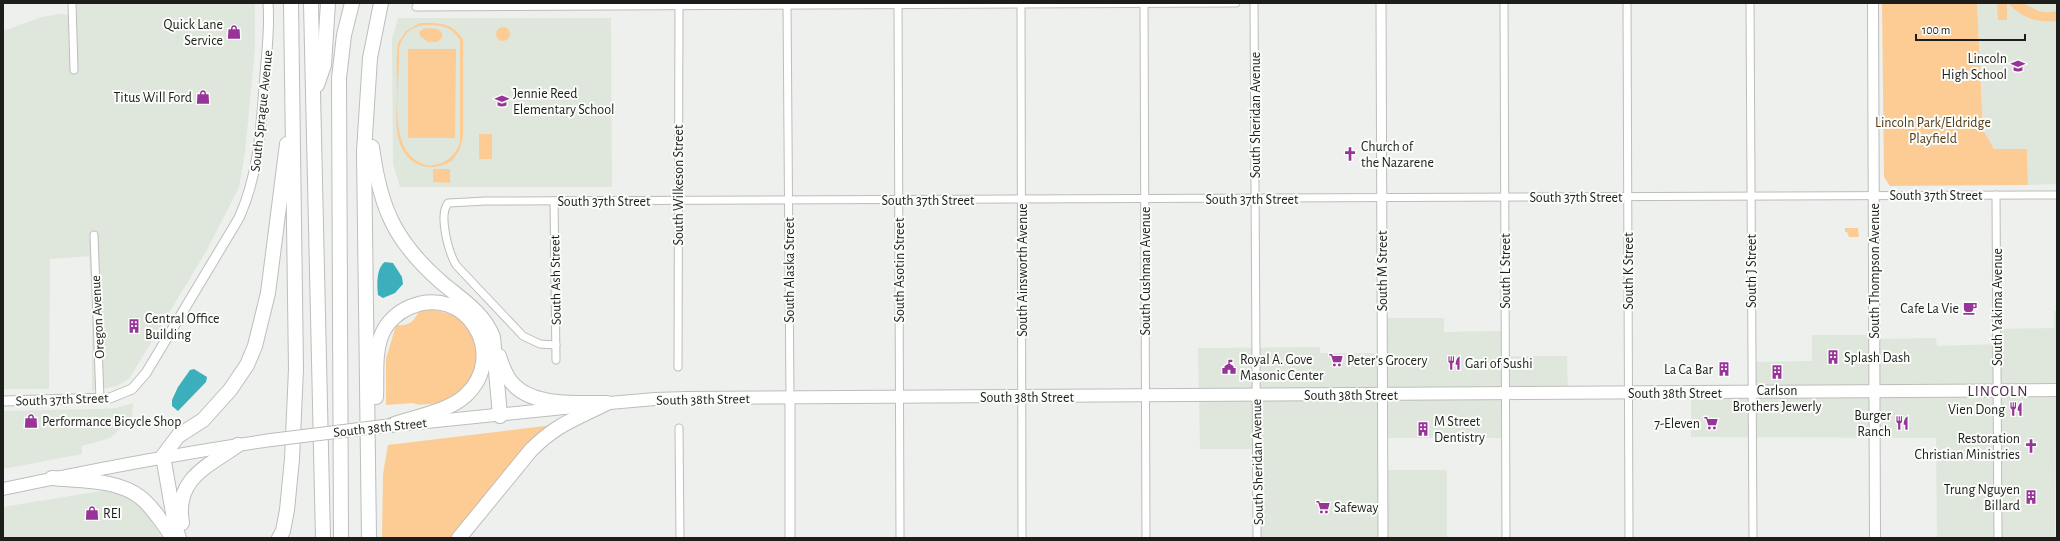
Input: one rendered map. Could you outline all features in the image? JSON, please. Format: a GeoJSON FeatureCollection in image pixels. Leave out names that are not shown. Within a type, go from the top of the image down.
{"type":"FeatureCollection","features":[{"type":"Feature","properties":{"kind":"highway"},"geometry":{"type":"LineString","coordinates":[[280,538],[283,531],[287,510],[294,420],[296,369],[291,3]]}},
{"type":"Feature","properties":{"kind":"highway"},"geometry":{"type":"LineString","coordinates":[[311,3],[323,538]]}},
{"type":"Feature","properties":{"kind":"highway"},"geometry":{"type":"LineString","coordinates":[[314,95],[324,64],[328,3]]}},
{"type":"Feature","properties":{"kind":"highway"},"geometry":{"type":"LineString","coordinates":[[342,3],[344,34]]}},
{"type":"Feature","properties":{"kind":"highway"},"geometry":{"type":"LineString","coordinates":[[341,538],[339,78],[344,34],[352,3]]}},
{"type":"Feature","properties":{"kind":"highway"},"geometry":{"type":"LineString","coordinates":[[369,535],[364,151],[370,58],[381,3]]}},
{"type":"Feature","properties":{"kind":"highway"},"geometry":{"type":"LineString","coordinates":[[179,538],[176,530],[163,456],[178,436],[203,420],[230,390],[247,365],[261,327],[268,293],[287,142],[292,44]]}},
{"type":"Feature","properties":{"kind":"highway"},"geometry":{"type":"LineString","coordinates":[[366,111],[376,179],[384,208],[397,234],[422,264],[480,315],[493,337],[505,370],[515,386],[522,391],[546,400],[607,403]]}},
{"type":"Feature","properties":{"kind":"highway"},"geometry":{"type":"LineString","coordinates":[[369,535],[378,351],[382,333],[389,322],[400,312],[420,303],[442,303],[464,313],[478,331],[484,347],[484,364],[475,385],[464,397],[449,406],[392,426]]}},
{"type":"Feature","properties":{"kind":"highway"},"geometry":{"type":"LineString","coordinates":[[493,337],[500,416]]}},
{"type":"Feature","properties":{"kind":"highway"},"geometry":{"type":"LineString","coordinates":[[459,538],[543,437],[564,423],[607,403]]}},
{"type":"Feature","properties":{"kind":"highway"},"geometry":{"type":"LineString","coordinates":[[188,538],[181,522],[181,502],[189,483],[204,467],[238,445]]}},
{"type":"Feature","properties":{"kind":"highway"},"geometry":{"type":"LineString","coordinates":[[52,478],[113,486],[133,492],[144,501],[173,538]]}},
{"type":"Feature","properties":{"kind":"main road","name":"South Thompson Avenue"},"geometry":{"type":"LineString","coordinates":[[1873,3],[1875,538]]}},
{"type":"Feature","properties":{"kind":"main road","name":"South 38th Street"},"geometry":{"type":"LineString","coordinates":[[3,489],[163,456],[271,440],[655,399],[2057,390]]}},
{"type":"Feature","properties":{"kind":"street"},"geometry":{"type":"LineString","coordinates":[[72,3],[74,70]]}},
{"type":"Feature","properties":{"kind":"street","name":"South Sprague Avenue"},"geometry":{"type":"LineString","coordinates":[[154,360],[239,218],[254,180],[264,96],[268,37],[268,3]]}},
{"type":"Feature","properties":{"kind":"street","name":"South Asotin Street"},"geometry":{"type":"LineString","coordinates":[[898,3],[900,538]]}},
{"type":"Feature","properties":{"kind":"street"},"geometry":{"type":"LineString","coordinates":[[416,7],[444,5],[555,4],[1236,3]]}},
{"type":"Feature","properties":{"kind":"street","name":"South Sheridan Avenue"},"geometry":{"type":"LineString","coordinates":[[1254,3],[1257,538]]}},
{"type":"Feature","properties":{"kind":"street","name":"South M Street"},"geometry":{"type":"LineString","coordinates":[[1381,3],[1383,538]]}},
{"type":"Feature","properties":{"kind":"street","name":"South L Street"},"geometry":{"type":"LineString","coordinates":[[1504,3],[1506,538]]}},
{"type":"Feature","properties":{"kind":"street","name":"South K Street"},"geometry":{"type":"LineString","coordinates":[[1627,3],[1630,538]]}},
{"type":"Feature","properties":{"kind":"street","name":"South J Street"},"geometry":{"type":"LineString","coordinates":[[1750,3],[1753,538]]}},
{"type":"Feature","properties":{"kind":"street","name":"South Wilkeson Street"},"geometry":{"type":"LineString","coordinates":[[678,367],[679,4]]}},
{"type":"Feature","properties":{"kind":"street","name":"South Alaska Street"},"geometry":{"type":"LineString","coordinates":[[787,4],[790,538]]}},
{"type":"Feature","properties":{"kind":"street","name":"South Ainsworth Avenue"},"geometry":{"type":"LineString","coordinates":[[1021,4],[1022,538]]}},
{"type":"Feature","properties":{"kind":"street","name":"South Cushman Avenue"},"geometry":{"type":"LineString","coordinates":[[1144,4],[1146,538]]}},
{"type":"Feature","properties":{"kind":"street","name":"South Yakima Avenue"},"geometry":{"type":"LineString","coordinates":[[1996,195],[1998,538]]}},
{"type":"Feature","properties":{"kind":"street","name":"South 37th Street"},"geometry":{"type":"LineString","coordinates":[[556,344],[540,344],[523,336],[456,265],[449,253],[447,242],[445,214],[448,203],[554,201],[1022,199],[1145,200],[1627,196],[2057,195]]}},
{"type":"Feature","properties":{"kind":"street","name":"South Ash Street"},"geometry":{"type":"LineString","coordinates":[[554,201],[556,360]]}},
{"type":"Feature","properties":{"kind":"street","name":"Oregon Avenue"},"geometry":{"type":"LineString","coordinates":[[94,235],[97,335],[100,343],[100,399]]}},
{"type":"Feature","properties":{"kind":"street","name":"South 37th Street"},"geometry":{"type":"LineString","coordinates":[[3,401],[100,399],[118,396],[132,389],[141,380],[154,360]]}},
{"type":"Feature","properties":{"kind":"street"},"geometry":{"type":"LineString","coordinates":[[679,428],[680,538]]}},
{"type":"Feature","properties":{"kind":"shaded area"},"geometry":{"type":"Polygon","coordinates":[[[76,3],[255,3],[255,48],[245,152],[239,187],[207,250],[129,379],[117,386],[92,391],[92,296],[89,256],[50,259],[49,389],[3,389],[3,31],[42,17],[59,14],[77,16],[76,3]]]}},
{"type":"Feature","properties":{"kind":"shaded area","name":"Lincoln High School"},"geometry":{"type":"Polygon","coordinates":[[[1977,3],[2057,3],[2057,184],[2028,185],[2027,150],[1993,149],[1983,130],[1977,3]]]}},
{"type":"Feature","properties":{"kind":"shaded area","name":"Jennie Reed Elementary School"},"geometry":{"type":"Polygon","coordinates":[[[398,18],[611,18],[612,187],[400,187],[393,164],[392,39],[398,18]]]}},
{"type":"Feature","properties":{"kind":"shaded area"},"geometry":{"type":"Polygon","coordinates":[[[2054,311],[2057,311],[2055,538],[1937,538],[1936,438],[1691,437],[1691,393],[1752,392],[1752,362],[1812,361],[1812,335],[1874,335],[1874,339],[1936,338],[1937,346],[1997,344],[1997,329],[2054,328],[2054,311]]]}},
{"type":"Feature","properties":{"kind":"shaded area"},"geometry":{"type":"Polygon","coordinates":[[[1382,318],[1444,318],[1444,332],[1505,331],[1505,356],[1567,356],[1568,393],[1505,394],[1505,438],[1383,438],[1383,470],[1447,470],[1447,538],[1257,538],[1256,449],[1200,449],[1198,348],[1320,347],[1320,353],[1382,353],[1382,318]]]}},
{"type":"Feature","properties":{"kind":"shaded area"},"geometry":{"type":"Polygon","coordinates":[[[133,403],[132,418],[110,438],[82,446],[82,454],[3,469],[3,411],[116,408],[133,403]]]}},
{"type":"Feature","properties":{"kind":"shaded area"},"geometry":{"type":"Polygon","coordinates":[[[101,491],[113,492],[134,500],[145,511],[162,538],[3,538],[3,507],[101,491]]]}},
{"type":"Feature","properties":{"kind":"green space","name":"Lincoln Park/Eldridge Playfield"},"geometry":{"type":"Polygon","coordinates":[[[1882,3],[1977,3],[1983,130],[1994,149],[2027,149],[2028,185],[1890,186],[1884,177],[1882,3]]]}},
{"type":"Feature","properties":{"kind":"green space"},"geometry":{"type":"Polygon","coordinates":[[[1997,3],[2007,3],[2007,20],[1998,20],[1997,3]]]}},
{"type":"Feature","properties":{"kind":"green space"},"geometry":{"type":"Polygon","coordinates":[[[2008,3],[2022,3],[2042,12],[2057,11],[2057,21],[2043,21],[2024,16],[2008,3]]]}},
{"type":"Feature","properties":{"kind":"green space"},"geometry":{"type":"Polygon","coordinates":[[[420,23],[433,23],[450,27],[459,34],[463,40],[463,137],[460,149],[452,161],[443,165],[426,167],[417,164],[409,158],[399,141],[396,122],[397,55],[398,43],[406,31],[420,23]],[[431,25],[411,29],[402,39],[399,49],[397,111],[402,142],[409,154],[419,162],[426,165],[439,164],[447,160],[453,155],[460,143],[460,40],[457,35],[449,29],[431,25]]]}},
{"type":"Feature","properties":{"kind":"green space"},"geometry":{"type":"Polygon","coordinates":[[[503,27],[508,29],[510,34],[508,39],[503,41],[498,39],[496,34],[498,29],[503,27]]]}},
{"type":"Feature","properties":{"kind":"green space"},"geometry":{"type":"Polygon","coordinates":[[[425,28],[438,29],[442,33],[442,38],[437,42],[428,42],[420,36],[419,32],[425,28]]]}},
{"type":"Feature","properties":{"kind":"green space"},"geometry":{"type":"Polygon","coordinates":[[[408,49],[456,49],[455,138],[408,138],[408,49]]]}},
{"type":"Feature","properties":{"kind":"green space"},"geometry":{"type":"Polygon","coordinates":[[[479,134],[492,134],[492,159],[479,159],[479,134]]]}},
{"type":"Feature","properties":{"kind":"green space"},"geometry":{"type":"Polygon","coordinates":[[[433,169],[450,169],[450,183],[433,182],[433,169]]]}},
{"type":"Feature","properties":{"kind":"green space"},"geometry":{"type":"Polygon","coordinates":[[[1845,228],[1858,228],[1859,237],[1849,237],[1847,232],[1845,232],[1845,228]]]}},
{"type":"Feature","properties":{"kind":"green space"},"geometry":{"type":"Polygon","coordinates":[[[432,309],[455,316],[467,324],[475,346],[477,358],[475,369],[470,380],[455,396],[444,401],[420,405],[413,403],[386,405],[386,359],[396,325],[408,324],[413,321],[419,311],[432,309]]]}},
{"type":"Feature","properties":{"kind":"green space"},"geometry":{"type":"Polygon","coordinates":[[[553,425],[530,443],[495,483],[451,538],[382,538],[383,474],[388,445],[553,425]]]}},
{"type":"Feature","properties":{"kind":"water"},"geometry":{"type":"Polygon","coordinates":[[[385,262],[393,263],[402,277],[403,284],[395,293],[383,298],[378,295],[377,282],[380,268],[385,262]]]}},
{"type":"Feature","properties":{"kind":"water"},"geometry":{"type":"Polygon","coordinates":[[[194,369],[207,377],[206,382],[178,411],[172,406],[172,400],[178,387],[190,370],[194,369]]]}},
{"type":"Feature","properties":{"kind":"place","name":"Quick Lane Service"},"geometry":{"type":"Point","coordinates":[234,32]}},
{"type":"Feature","properties":{"kind":"place","name":"Lincoln High School"},"geometry":{"type":"Point","coordinates":[2018,66]}},
{"type":"Feature","properties":{"kind":"place","name":"Titus Will Ford"},"geometry":{"type":"Point","coordinates":[203,97]}},
{"type":"Feature","properties":{"kind":"place","name":"Jennie Reed Elementary School"},"geometry":{"type":"Point","coordinates":[502,101]}},
{"type":"Feature","properties":{"kind":"place","name":"Church of the Nazarene"},"geometry":{"type":"Point","coordinates":[1350,154]}},
{"type":"Feature","properties":{"kind":"place","name":"Cafe La Vie"},"geometry":{"type":"Point","coordinates":[1970,308]}},
{"type":"Feature","properties":{"kind":"place","name":"Central Office Building"},"geometry":{"type":"Point","coordinates":[134,326]}},
{"type":"Feature","properties":{"kind":"place","name":"Splash Dash"},"geometry":{"type":"Point","coordinates":[1833,357]}},
{"type":"Feature","properties":{"kind":"place","name":"Peter's Grocery"},"geometry":{"type":"Point","coordinates":[1336,360]}},
{"type":"Feature","properties":{"kind":"place","name":"Gari of Sushi"},"geometry":{"type":"Point","coordinates":[1454,363]}},
{"type":"Feature","properties":{"kind":"place","name":"Royal A. Gove Masonic Center"},"geometry":{"type":"Point","coordinates":[1229,367]}},
{"type":"Feature","properties":{"kind":"place","name":"La Ca Bar"},"geometry":{"type":"Point","coordinates":[1724,369]}},
{"type":"Feature","properties":{"kind":"place","name":"Carlson Brothers Jewerly"},"geometry":{"type":"Point","coordinates":[1777,372]}},
{"type":"Feature","properties":{"kind":"place","name":"Vien Dong"},"geometry":{"type":"Point","coordinates":[2016,409]}},
{"type":"Feature","properties":{"kind":"place","name":"Performance Bicycle Shop"},"geometry":{"type":"Point","coordinates":[31,421]}},
{"type":"Feature","properties":{"kind":"place","name":"7-Eleven"},"geometry":{"type":"Point","coordinates":[1711,423]}},
{"type":"Feature","properties":{"kind":"place","name":"Burger Ranch"},"geometry":{"type":"Point","coordinates":[1902,423]}},
{"type":"Feature","properties":{"kind":"place","name":"M Street Dentistry"},"geometry":{"type":"Point","coordinates":[1423,429]}},
{"type":"Feature","properties":{"kind":"place","name":"Restoration Christian Ministries"},"geometry":{"type":"Point","coordinates":[2031,446]}},
{"type":"Feature","properties":{"kind":"place","name":"Trung Nguyen Billard"},"geometry":{"type":"Point","coordinates":[2031,497]}},
{"type":"Feature","properties":{"kind":"place","name":"Safeway"},"geometry":{"type":"Point","coordinates":[1323,507]}},
{"type":"Feature","properties":{"kind":"place","name":"REI"},"geometry":{"type":"Point","coordinates":[92,513]}},
{"type":"Feature","properties":{"kind":"district","name":"LINCOLN"},"geometry":{"type":"Point","coordinates":[1998,391]}}]}
